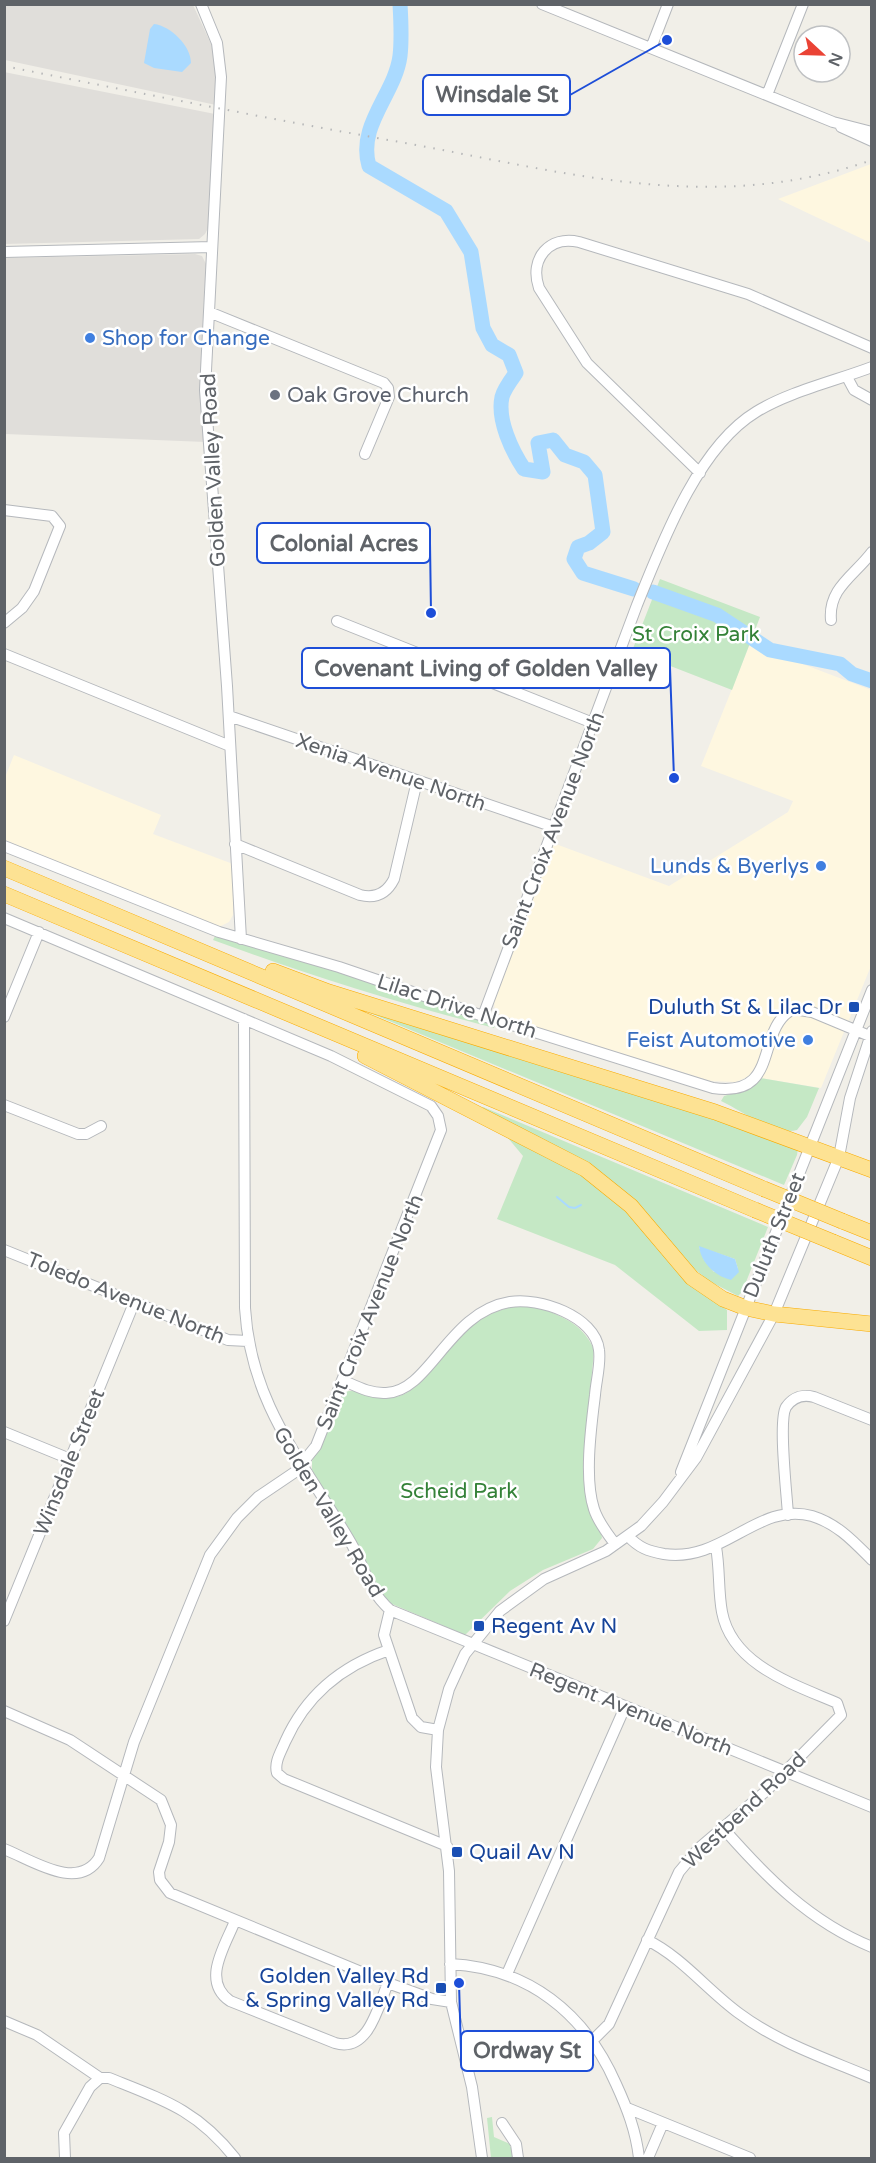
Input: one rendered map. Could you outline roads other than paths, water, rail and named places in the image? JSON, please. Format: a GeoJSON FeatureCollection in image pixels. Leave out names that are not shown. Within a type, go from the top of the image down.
{"type":"FeatureCollection","features":[{"type":"Feature","properties":{"kind":"highway"},"geometry":{"type":"LineString","coordinates":[[4,868],[872,1233]]}},
{"type":"Feature","properties":{"kind":"highway"},"geometry":{"type":"LineString","coordinates":[[4,894],[872,1258]]}},
{"type":"Feature","properties":{"kind":"highway"},"geometry":{"type":"LineString","coordinates":[[146,927],[220,950],[366,1003],[759,1128],[872,1170]]}},
{"type":"Feature","properties":{"kind":"highway"},"geometry":{"type":"LineString","coordinates":[[309,1022],[365,1056],[532,1139],[585,1169],[631,1206],[692,1278],[723,1299],[746,1308],[774,1314],[872,1324]]}},
{"type":"Feature","properties":{"kind":"street","name":"Golden Valley Road"},"geometry":{"type":"LineString","coordinates":[[201,4],[217,43],[221,77],[205,390],[229,716],[241,939]]}},
{"type":"Feature","properties":{"kind":"street"},"geometry":{"type":"LineString","coordinates":[[542,4],[833,122],[872,141]]}},
{"type":"Feature","properties":{"kind":"street"},"geometry":{"type":"LineString","coordinates":[[651,48],[669,4]]}},
{"type":"Feature","properties":{"kind":"street"},"geometry":{"type":"LineString","coordinates":[[767,95],[803,4]]}},
{"type":"Feature","properties":{"kind":"street"},"geometry":{"type":"LineString","coordinates":[[833,122],[872,132]]}},
{"type":"Feature","properties":{"kind":"street"},"geometry":{"type":"LineString","coordinates":[[700,473],[588,363],[539,288],[535,278],[538,259],[555,242],[569,240],[579,242],[748,294],[872,348]]}},
{"type":"Feature","properties":{"kind":"street"},"geometry":{"type":"LineString","coordinates":[[4,252],[212,247]]}},
{"type":"Feature","properties":{"kind":"street"},"geometry":{"type":"LineString","coordinates":[[209,312],[384,383],[388,388],[389,397],[365,453]]}},
{"type":"Feature","properties":{"kind":"street","name":"Saint Croix Avenue North"},"geometry":{"type":"LineString","coordinates":[[483,1016],[650,573],[700,473],[715,448],[732,428],[758,411],[872,367]]}},
{"type":"Feature","properties":{"kind":"street"},"geometry":{"type":"LineString","coordinates":[[847,377],[854,390],[872,400]]}},
{"type":"Feature","properties":{"kind":"street"},"geometry":{"type":"LineString","coordinates":[[4,510],[52,516],[60,526],[34,591],[22,608],[4,623]]}},
{"type":"Feature","properties":{"kind":"street"},"geometry":{"type":"LineString","coordinates":[[831,620],[830,609],[834,597],[872,552]]}},
{"type":"Feature","properties":{"kind":"street"},"geometry":{"type":"LineString","coordinates":[[337,621],[593,723]]}},
{"type":"Feature","properties":{"kind":"street"},"geometry":{"type":"LineString","coordinates":[[4,654],[230,746]]}},
{"type":"Feature","properties":{"kind":"street","name":"Xenia Avenue North"},"geometry":{"type":"LineString","coordinates":[[229,716],[554,827]]}},
{"type":"Feature","properties":{"kind":"street"},"geometry":{"type":"LineString","coordinates":[[235,844],[360,895],[377,896],[391,886],[394,879],[417,781]]}},
{"type":"Feature","properties":{"kind":"street","name":"Lilac Drive North"},"geometry":{"type":"LineString","coordinates":[[4,846],[180,918],[241,939],[339,967],[483,1016],[713,1088],[740,1089],[755,1077],[783,1016],[793,1009],[812,1012],[871,1035]]}},
{"type":"Feature","properties":{"kind":"street"},"geometry":{"type":"LineString","coordinates":[[4,918],[244,1019]]}},
{"type":"Feature","properties":{"kind":"street"},"geometry":{"type":"LineString","coordinates":[[4,1017],[39,932]]}},
{"type":"Feature","properties":{"kind":"street","name":"Duluth Street"},"geometry":{"type":"LineString","coordinates":[[678,1481],[872,990]]}},
{"type":"Feature","properties":{"kind":"street","name":"Golden Valley Road"},"geometry":{"type":"LineString","coordinates":[[244,1019],[245,1308],[248,1341],[272,1415],[352,1545],[368,1585],[390,1610],[384,1628],[412,1718],[421,1727],[438,1730]]}},
{"type":"Feature","properties":{"kind":"street","name":"Saint Croix Avenue North"},"geometry":{"type":"LineString","coordinates":[[4,1849],[64,1873],[72,1874],[86,1872],[99,1858],[123,1774],[210,1555],[237,1518],[258,1497],[295,1472],[316,1446],[440,1138],[441,1124],[431,1106],[331,1056],[244,1019]]}},
{"type":"Feature","properties":{"kind":"street","name":"Duluth Street"},"geometry":{"type":"LineString","coordinates":[[438,1730],[449,1689],[472,1644],[500,1611],[521,1593],[544,1579],[628,1536],[657,1509],[707,1439],[774,1314],[839,1157],[850,1098],[871,1035]]}},
{"type":"Feature","properties":{"kind":"street"},"geometry":{"type":"LineString","coordinates":[[4,1105],[78,1134],[86,1134],[101,1126]]}},
{"type":"Feature","properties":{"kind":"street","name":"Toledo Avenue North"},"geometry":{"type":"LineString","coordinates":[[4,1250],[228,1340],[248,1341]]}},
{"type":"Feature","properties":{"kind":"street"},"geometry":{"type":"LineString","coordinates":[[342,1380],[379,1393],[402,1390],[417,1378],[467,1321],[501,1303],[520,1300],[540,1302],[571,1316],[592,1334],[600,1351],[592,1414],[591,1494],[595,1512],[615,1544]]}},
{"type":"Feature","properties":{"kind":"street","name":"Winsdale Street"},"geometry":{"type":"LineString","coordinates":[[4,1621],[134,1303]]}},
{"type":"Feature","properties":{"kind":"street"},"geometry":{"type":"LineString","coordinates":[[788,1515],[783,1415],[786,1407],[798,1397],[814,1397],[872,1420]]}},
{"type":"Feature","properties":{"kind":"street"},"geometry":{"type":"LineString","coordinates":[[4,1432],[70,1459]]}},
{"type":"Feature","properties":{"kind":"street"},"geometry":{"type":"LineString","coordinates":[[628,1536],[645,1550],[676,1556],[716,1547],[766,1519],[788,1515],[810,1516],[838,1528],[872,1560]]}},
{"type":"Feature","properties":{"kind":"street","name":"Westbend Road"},"geometry":{"type":"LineString","coordinates":[[593,2040],[609,2024],[679,1872],[699,1848],[785,1772],[841,1715],[837,1702],[777,1677],[760,1665],[732,1637],[722,1610],[721,1578],[716,1547]]}},
{"type":"Feature","properties":{"kind":"street","name":"Regent Avenue North"},"geometry":{"type":"LineString","coordinates":[[390,1610],[872,1807]]}},
{"type":"Feature","properties":{"kind":"street"},"geometry":{"type":"LineString","coordinates":[[389,1650],[351,1665],[321,1688],[294,1724],[276,1764],[277,1773],[284,1779],[447,1846]]}},
{"type":"Feature","properties":{"kind":"street"},"geometry":{"type":"LineString","coordinates":[[507,1974],[625,1707]]}},
{"type":"Feature","properties":{"kind":"street"},"geometry":{"type":"LineString","coordinates":[[4,1711],[70,1740],[161,1800],[169,1817],[170,1842],[159,1872],[164,1888],[176,1898],[388,1983],[432,1999],[451,2002]]}},
{"type":"Feature","properties":{"kind":"street"},"geometry":{"type":"LineString","coordinates":[[438,1730],[436,1786],[447,1846],[451,2002],[472,2087],[482,2158]]}},
{"type":"Feature","properties":{"kind":"street"},"geometry":{"type":"LineString","coordinates":[[723,1828],[764,1873],[804,1909],[843,1935],[872,1947]]}},
{"type":"Feature","properties":{"kind":"street"},"geometry":{"type":"LineString","coordinates":[[235,1921],[215,1973],[220,1992],[230,2001],[335,2043],[350,2044],[363,2036],[370,2028],[388,1983]]}},
{"type":"Feature","properties":{"kind":"street"},"geometry":{"type":"LineString","coordinates":[[647,1940],[661,1947],[720,1999],[764,2030],[872,2078]]}},
{"type":"Feature","properties":{"kind":"street"},"geometry":{"type":"LineString","coordinates":[[450,1964],[473,1966],[507,1974],[558,2002],[593,2040],[609,2066],[635,2131],[639,2158]]}},
{"type":"Feature","properties":{"kind":"street"},"geometry":{"type":"LineString","coordinates":[[4,2021],[37,2035],[100,2078],[109,2078],[180,2107],[210,2129],[235,2158]]}},
{"type":"Feature","properties":{"kind":"street"},"geometry":{"type":"LineString","coordinates":[[65,2158],[64,2133],[90,2087],[100,2078]]}},
{"type":"Feature","properties":{"kind":"street"},"geometry":{"type":"LineString","coordinates":[[627,2108],[750,2158]]}},
{"type":"Feature","properties":{"kind":"street"},"geometry":{"type":"LineString","coordinates":[[502,2123],[516,2144],[518,2158]]}},
{"type":"Feature","properties":{"kind":"street"},"geometry":{"type":"LineString","coordinates":[[648,2158],[663,2123]]}},
{"type":"Feature","properties":{"kind":"water"},"geometry":{"type":"Polygon","coordinates":[[[154,24],[173,33],[188,50],[191,63],[182,72],[154,68],[144,63],[150,29],[154,24]]]}},
{"type":"Feature","properties":{"kind":"water"},"geometry":{"type":"Polygon","coordinates":[[[699,1246],[735,1259],[739,1272],[731,1280],[720,1275],[706,1263],[699,1246]]]}},
{"type":"Feature","properties":{"kind":"waterway"},"geometry":{"type":"LineString","coordinates":[[400,4],[400,56],[397,70],[372,123],[368,137],[369,166],[446,211],[471,252],[483,328],[492,345],[509,355],[516,373],[504,391],[501,406],[504,425],[515,453],[524,469],[543,472],[538,443],[553,440],[565,455],[584,462],[595,475],[603,532],[589,543],[578,547],[574,559],[583,573],[634,589]]}},
{"type":"Feature","properties":{"kind":"waterway"},"geometry":{"type":"LineString","coordinates":[[653,592],[717,615],[770,650],[840,664],[852,674],[872,681]]}},
{"type":"Feature","properties":{"kind":"waterway"},"geometry":{"type":"LineString","coordinates":[[557,1197],[569,1207],[575,1208],[581,1205]]}},
{"type":"Feature","properties":{"kind":"railway"},"geometry":{"type":"LineString","coordinates":[[4,66],[527,166],[641,184],[698,187],[755,185],[813,176],[872,160]]}},
{"type":"Feature","properties":{"kind":"place","name":"Winsdale St"},"geometry":{"type":"Point","coordinates":[667,40]}},
{"type":"Feature","properties":{"kind":"place","name":"Shop for Change"},"geometry":{"type":"Point","coordinates":[90,338]}},
{"type":"Feature","properties":{"kind":"place","name":"Oak Grove Church"},"geometry":{"type":"Point","coordinates":[275,395]}},
{"type":"Feature","properties":{"kind":"place","name":"Colonial Acres"},"geometry":{"type":"Point","coordinates":[431,613]}},
{"type":"Feature","properties":{"kind":"place","name":"Covenant Living of Golden Valley"},"geometry":{"type":"Point","coordinates":[674,778]}},
{"type":"Feature","properties":{"kind":"place","name":"Lunds & Byerlys"},"geometry":{"type":"Point","coordinates":[821,866]}},
{"type":"Feature","properties":{"kind":"place","name":"Duluth St & Lilac Dr"},"geometry":{"type":"Point","coordinates":[854,1007]}},
{"type":"Feature","properties":{"kind":"place","name":"Feist Automotive"},"geometry":{"type":"Point","coordinates":[808,1040]}},
{"type":"Feature","properties":{"kind":"place","name":"Regent Av N"},"geometry":{"type":"Point","coordinates":[479,1626]}},
{"type":"Feature","properties":{"kind":"place","name":"Quail Av N"},"geometry":{"type":"Point","coordinates":[457,1852]}},
{"type":"Feature","properties":{"kind":"place","name":"Ordway St"},"geometry":{"type":"Point","coordinates":[459,1983]}},
{"type":"Feature","properties":{"kind":"place","name":"Golden Valley Rd & Spring Valley Rd"},"geometry":{"type":"Point","coordinates":[441,1988]}},
{"type":"Feature","properties":{"kind":"park label","name":"St Croix Park"},"geometry":{"type":"Point","coordinates":[696,634]}},
{"type":"Feature","properties":{"kind":"park label","name":"Scheid Park"},"geometry":{"type":"Point","coordinates":[459,1491]}}]}
